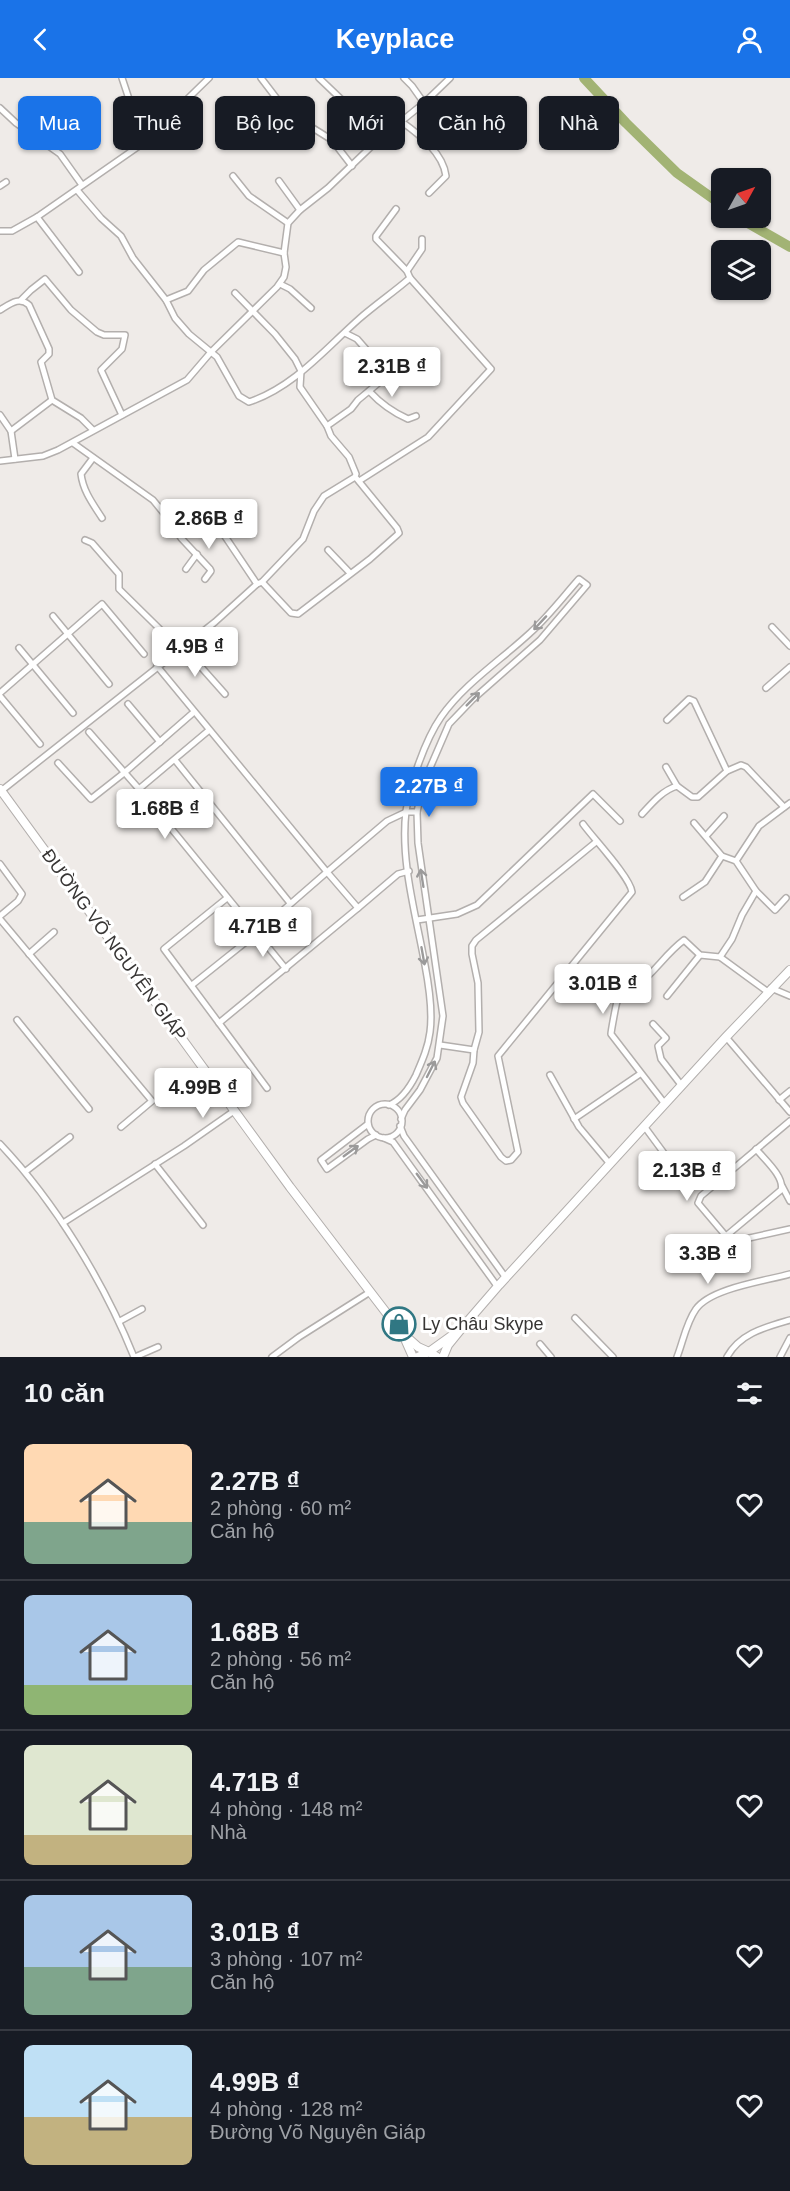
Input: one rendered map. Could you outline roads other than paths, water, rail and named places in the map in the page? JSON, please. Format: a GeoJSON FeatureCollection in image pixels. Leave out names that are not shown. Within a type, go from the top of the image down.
{"type":"FeatureCollection","features":[{"type":"Feature","properties":{"kind":"main road","name":"ĐƯỜNG VÕ NGUYÊN GIÁP"},"geometry":{"type":"LineString","coordinates":[[1,790],[234,1111],[370,1292],[401,1332],[418,1347],[438,1357]]}},
{"type":"Feature","properties":{"kind":"main road"},"geometry":{"type":"LineString","coordinates":[[443,1357],[448,1346],[497,1286],[726,1036],[790,970]]}},
{"type":"Feature","properties":{"kind":"main road"},"geometry":{"type":"LineString","coordinates":[[418,1357],[429,1352],[461,1329]]}},
{"type":"Feature","properties":{"kind":"main road","name":"ĐƯỜNG VÕ NGUYÊN GIÁP"},"geometry":{"type":"LineString","coordinates":[[401,1332],[413,1357]]}},
{"type":"Feature","properties":{"kind":"street"},"geometry":{"type":"LineString","coordinates":[[122,78],[128,96]]}},
{"type":"Feature","properties":{"kind":"street"},"geometry":{"type":"LineString","coordinates":[[191,96],[209,78]]}},
{"type":"Feature","properties":{"kind":"street"},"geometry":{"type":"LineString","coordinates":[[261,78],[287,112],[332,140],[352,166]]}},
{"type":"Feature","properties":{"kind":"street"},"geometry":{"type":"LineString","coordinates":[[319,78],[338,96]]}},
{"type":"Feature","properties":{"kind":"street"},"geometry":{"type":"LineString","coordinates":[[404,78],[419,96]]}},
{"type":"Feature","properties":{"kind":"street"},"geometry":{"type":"LineString","coordinates":[[431,96],[450,78]]}},
{"type":"Feature","properties":{"kind":"street"},"geometry":{"type":"LineString","coordinates":[[0,108],[18,124]]}},
{"type":"Feature","properties":{"kind":"street"},"geometry":{"type":"LineString","coordinates":[[405,119],[417,109]]}},
{"type":"Feature","properties":{"kind":"street"},"geometry":{"type":"LineString","coordinates":[[405,124],[425,141],[444,167],[446,176],[429,193]]}},
{"type":"Feature","properties":{"kind":"street"},"geometry":{"type":"LineString","coordinates":[[54,150],[60,154],[102,218],[121,236],[133,258],[166,300],[175,318],[217,357],[239,396],[249,402],[267,396],[292,380],[359,319],[410,278]]}},
{"type":"Feature","properties":{"kind":"street"},"geometry":{"type":"LineString","coordinates":[[0,231],[12,231],[37,217],[133,150]]}},
{"type":"Feature","properties":{"kind":"street"},"geometry":{"type":"LineString","coordinates":[[0,461],[44,456],[73,443],[187,380],[211,352],[280,284],[286,267],[284,253],[288,222],[368,150]]}},
{"type":"Feature","properties":{"kind":"street"},"geometry":{"type":"LineString","coordinates":[[233,176],[249,196],[288,222]]}},
{"type":"Feature","properties":{"kind":"street"},"geometry":{"type":"LineString","coordinates":[[279,181],[300,210]]}},
{"type":"Feature","properties":{"kind":"street"},"geometry":{"type":"LineString","coordinates":[[0,186],[6,182]]}},
{"type":"Feature","properties":{"kind":"street"},"geometry":{"type":"LineString","coordinates":[[1,790],[215,622],[260,583],[303,539],[314,511],[324,496],[428,437],[491,369],[410,278],[407,270],[376,239],[396,209]]}},
{"type":"Feature","properties":{"kind":"street"},"geometry":{"type":"LineString","coordinates":[[37,217],[79,272]]}},
{"type":"Feature","properties":{"kind":"street"},"geometry":{"type":"LineString","coordinates":[[407,270],[422,249],[422,238]]}},
{"type":"Feature","properties":{"kind":"street"},"geometry":{"type":"LineString","coordinates":[[166,300],[188,291],[204,270],[238,242],[284,253]]}},
{"type":"Feature","properties":{"kind":"street"},"geometry":{"type":"LineString","coordinates":[[0,310],[21,300],[45,279],[71,309],[97,332],[124,335],[122,349],[101,370],[122,416]]}},
{"type":"Feature","properties":{"kind":"street"},"geometry":{"type":"LineString","coordinates":[[280,284],[290,289],[311,308]]}},
{"type":"Feature","properties":{"kind":"street"},"geometry":{"type":"LineString","coordinates":[[171,522],[199,510],[208,511],[260,583],[291,613],[295,614],[370,559],[399,533],[357,479],[353,464],[331,436],[327,426],[300,387],[301,371],[295,360],[275,334],[235,293]]}},
{"type":"Feature","properties":{"kind":"street"},"geometry":{"type":"LineString","coordinates":[[21,300],[33,312],[50,352],[41,362],[52,400],[81,418],[93,430]]}},
{"type":"Feature","properties":{"kind":"street"},"geometry":{"type":"LineString","coordinates":[[345,333],[357,339],[371,355]]}},
{"type":"Feature","properties":{"kind":"street"},"geometry":{"type":"LineString","coordinates":[[327,426],[351,409],[410,353]]}},
{"type":"Feature","properties":{"kind":"street"},"geometry":{"type":"LineString","coordinates":[[369,391],[389,410],[408,419],[416,416]]}},
{"type":"Feature","properties":{"kind":"street"},"geometry":{"type":"LineString","coordinates":[[11,431],[52,400]]}},
{"type":"Feature","properties":{"kind":"street"},"geometry":{"type":"LineString","coordinates":[[0,415],[11,431],[15,459]]}},
{"type":"Feature","properties":{"kind":"street"},"geometry":{"type":"LineString","coordinates":[[73,443],[153,500],[181,538],[211,571],[205,579]]}},
{"type":"Feature","properties":{"kind":"street"},"geometry":{"type":"LineString","coordinates":[[93,458],[81,474],[81,478],[84,489],[102,518]]}},
{"type":"Feature","properties":{"kind":"street"},"geometry":{"type":"LineString","coordinates":[[85,540],[92,543],[119,574],[119,589],[180,649]]}},
{"type":"Feature","properties":{"kind":"street"},"geometry":{"type":"LineString","coordinates":[[328,550],[350,573]]}},
{"type":"Feature","properties":{"kind":"street"},"geometry":{"type":"LineString","coordinates":[[186,569],[196,554]]}},
{"type":"Feature","properties":{"kind":"street"},"geometry":{"type":"LineString","coordinates":[[384,1138],[395,1134],[400,1126],[405,1110],[420,1090],[437,1058],[440,1045],[442,1025],[440,981],[420,872],[417,812],[423,784],[449,724],[472,700],[540,640],[568,609],[587,585],[579,579],[532,631],[465,690],[440,718],[413,780],[406,812],[409,871],[428,982],[431,1024],[426,1053],[412,1082],[397,1102],[373,1109],[368,1119],[368,1124],[376,1135],[393,1142],[497,1286]]}},
{"type":"Feature","properties":{"kind":"street"},"geometry":{"type":"LineString","coordinates":[[40,744],[0,694],[102,604],[144,654]]}},
{"type":"Feature","properties":{"kind":"street"},"geometry":{"type":"LineString","coordinates":[[53,616],[109,684]]}},
{"type":"Feature","properties":{"kind":"street"},"geometry":{"type":"LineString","coordinates":[[772,627],[790,646]]}},
{"type":"Feature","properties":{"kind":"street"},"geometry":{"type":"LineString","coordinates":[[186,645],[201,667],[225,694]]}},
{"type":"Feature","properties":{"kind":"street"},"geometry":{"type":"LineString","coordinates":[[19,648],[73,713]]}},
{"type":"Feature","properties":{"kind":"street"},"geometry":{"type":"LineString","coordinates":[[157,666],[358,908]]}},
{"type":"Feature","properties":{"kind":"street"},"geometry":{"type":"LineString","coordinates":[[766,688],[790,667]]}},
{"type":"Feature","properties":{"kind":"street"},"geometry":{"type":"LineString","coordinates":[[667,720],[689,699],[694,701],[727,771]]}},
{"type":"Feature","properties":{"kind":"street"},"geometry":{"type":"LineString","coordinates":[[128,704],[160,742]]}},
{"type":"Feature","properties":{"kind":"street"},"geometry":{"type":"LineString","coordinates":[[58,763],[91,799],[194,712]]}},
{"type":"Feature","properties":{"kind":"street"},"geometry":{"type":"LineString","coordinates":[[139,789],[208,730]]}},
{"type":"Feature","properties":{"kind":"street"},"geometry":{"type":"LineString","coordinates":[[89,732],[139,789],[286,969]]}},
{"type":"Feature","properties":{"kind":"street"},"geometry":{"type":"LineString","coordinates":[[175,760],[291,903]]}},
{"type":"Feature","properties":{"kind":"street"},"geometry":{"type":"LineString","coordinates":[[666,767],[677,786],[692,797],[698,797],[727,771],[737,765],[746,767],[784,807]]}},
{"type":"Feature","properties":{"kind":"street"},"geometry":{"type":"LineString","coordinates":[[642,813],[665,791],[677,786]]}},
{"type":"Feature","properties":{"kind":"street"},"geometry":{"type":"LineString","coordinates":[[417,920],[457,914],[477,905],[593,794],[620,821]]}},
{"type":"Feature","properties":{"kind":"street"},"geometry":{"type":"LineString","coordinates":[[736,861],[759,826],[790,803]]}},
{"type":"Feature","properties":{"kind":"street"},"geometry":{"type":"LineString","coordinates":[[192,985],[257,933],[387,821],[406,812],[417,812]]}},
{"type":"Feature","properties":{"kind":"street"},"geometry":{"type":"LineString","coordinates":[[706,836],[724,816]]}},
{"type":"Feature","properties":{"kind":"street"},"geometry":{"type":"LineString","coordinates":[[694,823],[722,856],[736,861],[756,891],[775,910],[786,898]]}},
{"type":"Feature","properties":{"kind":"street"},"geometry":{"type":"LineString","coordinates":[[583,824],[624,877],[632,892],[498,1056],[518,1152],[511,1160],[506,1161],[463,1103],[461,1096],[473,1063],[479,1032],[477,983],[472,946],[476,940],[596,842]]}},
{"type":"Feature","properties":{"kind":"street"},"geometry":{"type":"LineString","coordinates":[[683,897],[705,882],[722,856]]}},
{"type":"Feature","properties":{"kind":"street"},"geometry":{"type":"LineString","coordinates":[[0,864],[22,894],[0,918],[152,1101],[122,1126]]}},
{"type":"Feature","properties":{"kind":"street"},"geometry":{"type":"LineString","coordinates":[[219,1023],[398,874],[409,871]]}},
{"type":"Feature","properties":{"kind":"street"},"geometry":{"type":"LineString","coordinates":[[720,957],[732,939],[756,891]]}},
{"type":"Feature","properties":{"kind":"street"},"geometry":{"type":"LineString","coordinates":[[227,898],[164,949],[267,1088]]}},
{"type":"Feature","properties":{"kind":"street"},"geometry":{"type":"LineString","coordinates":[[29,954],[54,932]]}},
{"type":"Feature","properties":{"kind":"street"},"geometry":{"type":"LineString","coordinates":[[665,1104],[610,1033],[617,1000],[639,985],[670,950],[684,940],[700,955],[720,957],[770,990],[790,996]]}},
{"type":"Feature","properties":{"kind":"street"},"geometry":{"type":"LineString","coordinates":[[667,996],[700,955]]}},
{"type":"Feature","properties":{"kind":"street"},"geometry":{"type":"LineString","coordinates":[[17,1020],[88,1109]]}},
{"type":"Feature","properties":{"kind":"street"},"geometry":{"type":"LineString","coordinates":[[431,1024],[442,1025]]}},
{"type":"Feature","properties":{"kind":"street"},"geometry":{"type":"LineString","coordinates":[[653,1024],[666,1038],[658,1046],[661,1059],[682,1086]]}},
{"type":"Feature","properties":{"kind":"street"},"geometry":{"type":"LineString","coordinates":[[726,1036],[790,1112]]}},
{"type":"Feature","properties":{"kind":"street"},"geometry":{"type":"LineString","coordinates":[[440,1045],[474,1050]]}},
{"type":"Feature","properties":{"kind":"street"},"geometry":{"type":"LineString","coordinates":[[574,1119],[640,1074]]}},
{"type":"Feature","properties":{"kind":"street"},"geometry":{"type":"LineString","coordinates":[[550,1075],[574,1119],[610,1164]]}},
{"type":"Feature","properties":{"kind":"street"},"geometry":{"type":"LineString","coordinates":[[779,1100],[790,1091]]}},
{"type":"Feature","properties":{"kind":"street"},"geometry":{"type":"LineString","coordinates":[[389,1105],[397,1109],[401,1119]]}},
{"type":"Feature","properties":{"kind":"street"},"geometry":{"type":"LineString","coordinates":[[63,1223],[184,1146],[234,1111]]}},
{"type":"Feature","properties":{"kind":"street"},"geometry":{"type":"LineString","coordinates":[[790,1122],[699,1199],[698,1203],[731,1242],[790,1229]]}},
{"type":"Feature","properties":{"kind":"street"},"geometry":{"type":"LineString","coordinates":[[368,1124],[321,1160],[327,1169],[368,1138],[376,1135]]}},
{"type":"Feature","properties":{"kind":"street"},"geometry":{"type":"LineString","coordinates":[[400,1126],[404,1136],[506,1278]]}},
{"type":"Feature","properties":{"kind":"street"},"geometry":{"type":"LineString","coordinates":[[644,1126],[669,1160]]}},
{"type":"Feature","properties":{"kind":"street"},"geometry":{"type":"LineString","coordinates":[[26,1171],[70,1137]]}},
{"type":"Feature","properties":{"kind":"street"},"geometry":{"type":"LineString","coordinates":[[0,1144],[26,1171],[63,1223],[120,1321],[134,1357],[158,1347]]}},
{"type":"Feature","properties":{"kind":"street"},"geometry":{"type":"LineString","coordinates":[[756,1149],[780,1179],[790,1202]]}},
{"type":"Feature","properties":{"kind":"street"},"geometry":{"type":"LineString","coordinates":[[155,1164],[203,1225]]}},
{"type":"Feature","properties":{"kind":"street"},"geometry":{"type":"LineString","coordinates":[[726,1236],[777,1193],[782,1186]]}},
{"type":"Feature","properties":{"kind":"street"},"geometry":{"type":"LineString","coordinates":[[459,1233],[469,1227]]}},
{"type":"Feature","properties":{"kind":"street"},"geometry":{"type":"LineString","coordinates":[[677,1357],[694,1313],[708,1298],[725,1291],[790,1274]]}},
{"type":"Feature","properties":{"kind":"street"},"geometry":{"type":"LineString","coordinates":[[272,1357],[370,1292]]}},
{"type":"Feature","properties":{"kind":"street"},"geometry":{"type":"LineString","coordinates":[[120,1321],[142,1309]]}},
{"type":"Feature","properties":{"kind":"street"},"geometry":{"type":"LineString","coordinates":[[575,1318],[611,1355],[604,1357]]}},
{"type":"Feature","properties":{"kind":"street"},"geometry":{"type":"LineString","coordinates":[[727,1357],[754,1331],[790,1320]]}},
{"type":"Feature","properties":{"kind":"street"},"geometry":{"type":"LineString","coordinates":[[780,1357],[790,1338]]}},
{"type":"Feature","properties":{"kind":"street"},"geometry":{"type":"LineString","coordinates":[[540,1344],[551,1357]]}},
{"type":"Feature","properties":{"kind":"waterway"},"geometry":{"type":"LineString","coordinates":[[584,78],[677,173],[711,197]]}},
{"type":"Feature","properties":{"kind":"waterway"},"geometry":{"type":"LineString","coordinates":[[757,228],[790,247]]}},
{"type":"Feature","properties":{"kind":"place","name":"Ly Châu Skype"},"geometry":{"type":"Point","coordinates":[399,1324]}}]}
